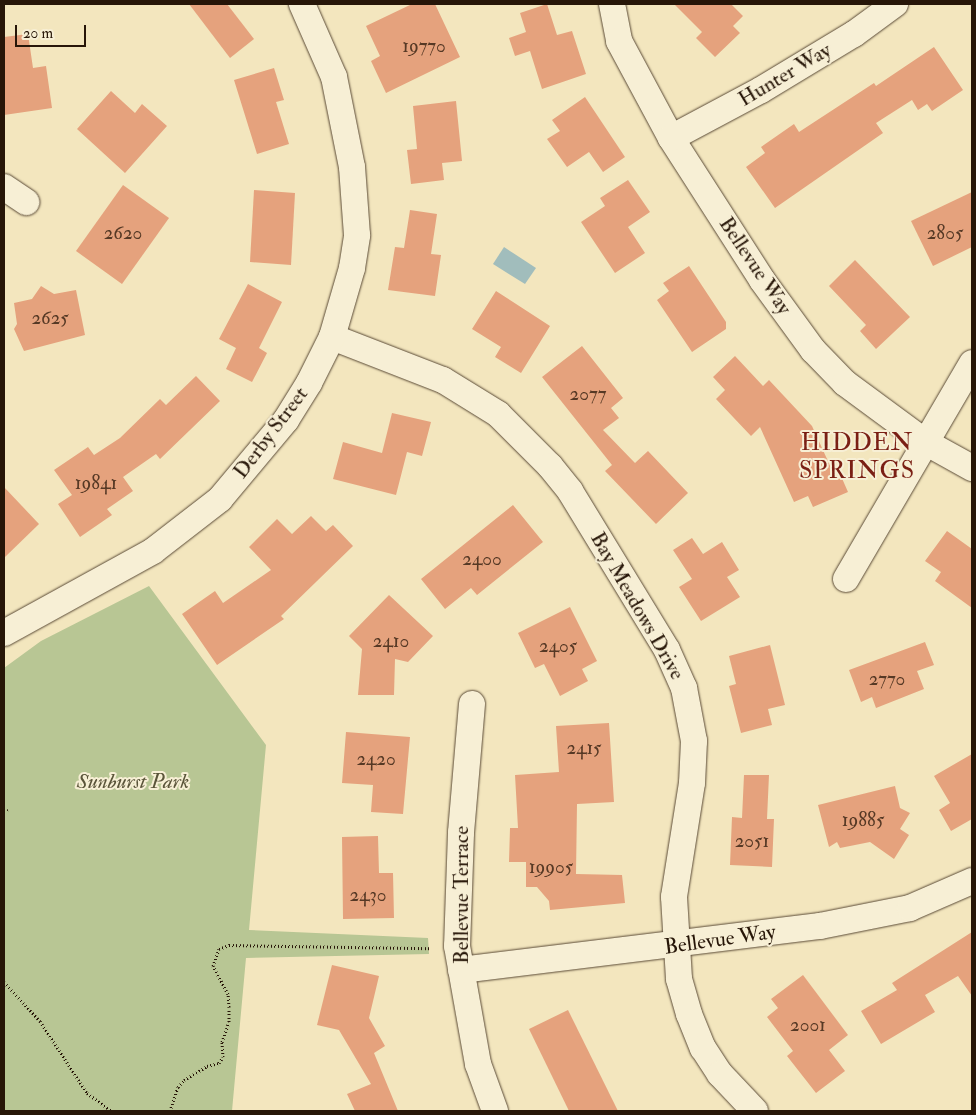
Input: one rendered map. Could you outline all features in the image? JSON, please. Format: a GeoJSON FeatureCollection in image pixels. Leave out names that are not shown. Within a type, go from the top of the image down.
{"type":"FeatureCollection","features":[{"type":"Feature","properties":{"kind":"street","name":"Derby Street"},"geometry":{"type":"LineString","coordinates":[[4,633],[153,551],[220,499],[286,420],[309,383],[332,337],[352,268],[357,235],[351,162],[334,77],[302,4]]}},
{"type":"Feature","properties":{"kind":"street","name":"Bellevue Way"},"geometry":{"type":"LineString","coordinates":[[612,4],[619,41],[671,138],[762,280],[813,350],[845,383],[925,442],[972,468]]}},
{"type":"Feature","properties":{"kind":"street","name":"Hunter Way"},"geometry":{"type":"LineString","coordinates":[[671,138],[761,90],[854,34],[894,4]]}},
{"type":"Feature","properties":{"kind":"street"},"geometry":{"type":"LineString","coordinates":[[4,187],[26,202]]}},
{"type":"Feature","properties":{"kind":"street","name":"Bay Meadows Drive"},"geometry":{"type":"LineString","coordinates":[[332,337],[443,380],[477,398],[498,414],[550,466],[570,491],[667,650],[684,688],[694,742],[692,782],[674,897],[679,979],[689,1014],[703,1048],[720,1074],[755,1111]]}},
{"type":"Feature","properties":{"kind":"street"},"geometry":{"type":"LineString","coordinates":[[846,579],[972,363]]}},
{"type":"Feature","properties":{"kind":"street","name":"Bellevue Terrace"},"geometry":{"type":"LineString","coordinates":[[472,704],[461,833],[457,946],[478,1064],[495,1111]]}},
{"type":"Feature","properties":{"kind":"street","name":"Bellevue Way"},"geometry":{"type":"LineString","coordinates":[[461,970],[676,946],[820,926],[910,908],[972,881]]}},
{"type":"Feature","properties":{"kind":"path"},"geometry":{"type":"LineString","coordinates":[[170,1111],[178,1087],[184,1080],[207,1066],[219,1063],[223,1057],[222,1042],[229,1022],[229,1007],[228,994],[212,966],[219,949],[229,945],[431,948]]}},
{"type":"Feature","properties":{"kind":"path"},"geometry":{"type":"LineString","coordinates":[[4,982],[40,1021],[86,1093],[112,1111]]}},
{"type":"Feature","properties":{"kind":"green space","name":"Sunburst Park"},"geometry":{"type":"Polygon","coordinates":[[[149,586],[266,745],[249,930],[428,938],[429,954],[246,958],[232,1111],[4,1111],[4,668],[41,641],[149,586]]]}},
{"type":"Feature","properties":{"kind":"water"},"geometry":{"type":"Polygon","coordinates":[[[504,247],[536,268],[525,284],[493,264],[504,247]]]}},
{"type":"Feature","properties":{"kind":"building"},"geometry":{"type":"Polygon","coordinates":[[[189,4],[227,4],[254,39],[230,58],[189,4]]]}},
{"type":"Feature","properties":{"kind":"building"},"geometry":{"type":"Polygon","coordinates":[[[412,4],[435,4],[460,57],[386,93],[371,61],[380,56],[366,26],[412,4]]]}},
{"type":"Feature","properties":{"kind":"building"},"geometry":{"type":"Polygon","coordinates":[[[547,4],[557,35],[572,31],[586,74],[542,89],[530,51],[515,56],[509,38],[526,32],[520,13],[547,4]]]}},
{"type":"Feature","properties":{"kind":"building"},"geometry":{"type":"Polygon","coordinates":[[[674,4],[731,4],[743,16],[733,26],[740,33],[715,57],[696,38],[702,32],[674,4]]]}},
{"type":"Feature","properties":{"kind":"building"},"geometry":{"type":"Polygon","coordinates":[[[28,34],[33,68],[46,66],[52,108],[4,115],[4,37],[28,34]]]}},
{"type":"Feature","properties":{"kind":"building"},"geometry":{"type":"Polygon","coordinates":[[[934,47],[963,90],[932,111],[927,104],[918,110],[912,100],[876,123],[883,133],[775,208],[746,167],[765,153],[761,147],[794,124],[799,132],[874,83],[876,86],[934,47]]]}},
{"type":"Feature","properties":{"kind":"building"},"geometry":{"type":"Polygon","coordinates":[[[274,68],[284,100],[276,102],[289,144],[257,154],[234,80],[274,68]]]}},
{"type":"Feature","properties":{"kind":"building"},"geometry":{"type":"Polygon","coordinates":[[[111,91],[135,113],[142,104],[167,126],[125,173],[77,129],[111,91]]]}},
{"type":"Feature","properties":{"kind":"building"},"geometry":{"type":"Polygon","coordinates":[[[585,97],[625,157],[603,172],[589,152],[567,167],[547,139],[560,131],[552,120],[585,97]]]}},
{"type":"Feature","properties":{"kind":"building"},"geometry":{"type":"Polygon","coordinates":[[[456,101],[462,161],[442,163],[444,180],[411,184],[407,150],[417,149],[413,106],[456,101]]]}},
{"type":"Feature","properties":{"kind":"building"},"geometry":{"type":"Polygon","coordinates":[[[628,180],[650,212],[628,227],[645,253],[615,273],[581,222],[605,206],[600,198],[628,180]]]}},
{"type":"Feature","properties":{"kind":"building"},"geometry":{"type":"Polygon","coordinates":[[[123,185],[169,218],[122,284],[76,251],[123,185]]]}},
{"type":"Feature","properties":{"kind":"building"},"geometry":{"type":"Polygon","coordinates":[[[254,190],[295,193],[291,265],[250,262],[254,190]]]}},
{"type":"Feature","properties":{"kind":"building"},"geometry":{"type":"Polygon","coordinates":[[[972,192],[972,247],[933,266],[911,221],[972,192]]]}},
{"type":"Feature","properties":{"kind":"building"},"geometry":{"type":"Polygon","coordinates":[[[410,210],[437,214],[431,254],[441,255],[435,296],[388,290],[395,247],[404,248],[410,210]]]}},
{"type":"Feature","properties":{"kind":"building"},"geometry":{"type":"Polygon","coordinates":[[[855,260],[910,317],[876,349],[860,331],[866,325],[829,286],[855,260]]]}},
{"type":"Feature","properties":{"kind":"building"},"geometry":{"type":"Polygon","coordinates":[[[689,266],[726,322],[726,329],[692,352],[657,300],[669,291],[663,283],[689,266]]]}},
{"type":"Feature","properties":{"kind":"building"},"geometry":{"type":"Polygon","coordinates":[[[248,284],[282,302],[259,348],[267,353],[252,382],[226,369],[236,348],[219,339],[248,284]]]}},
{"type":"Feature","properties":{"kind":"building"},"geometry":{"type":"Polygon","coordinates":[[[41,286],[54,294],[76,290],[85,335],[24,351],[14,329],[17,324],[14,303],[32,299],[41,286]]]}},
{"type":"Feature","properties":{"kind":"building"},"geometry":{"type":"Polygon","coordinates":[[[496,291],[550,326],[521,373],[495,357],[501,347],[472,329],[496,291]]]}},
{"type":"Feature","properties":{"kind":"building"},"geometry":{"type":"Polygon","coordinates":[[[582,346],[623,398],[611,408],[619,418],[603,430],[635,463],[648,451],[688,493],[656,524],[605,471],[612,465],[542,377],[582,346]]]}},
{"type":"Feature","properties":{"kind":"building"},"geometry":{"type":"Polygon","coordinates":[[[735,356],[763,386],[769,380],[812,426],[832,470],[837,467],[848,492],[813,507],[808,496],[794,502],[760,427],[751,436],[716,399],[725,390],[713,377],[735,356]]]}},
{"type":"Feature","properties":{"kind":"building"},"geometry":{"type":"Polygon","coordinates":[[[196,376],[220,401],[160,459],[156,454],[123,477],[133,491],[107,509],[112,515],[80,537],[58,504],[72,495],[54,470],[88,447],[94,455],[120,438],[160,399],[166,405],[196,376]]]}},
{"type":"Feature","properties":{"kind":"building"},"geometry":{"type":"Polygon","coordinates":[[[392,413],[431,422],[422,456],[407,452],[396,495],[333,479],[343,442],[382,453],[392,413]]]}},
{"type":"Feature","properties":{"kind":"building"},"geometry":{"type":"Polygon","coordinates":[[[4,487],[39,524],[4,558],[4,487]]]}},
{"type":"Feature","properties":{"kind":"building"},"geometry":{"type":"Polygon","coordinates":[[[513,505],[543,542],[477,595],[471,588],[445,609],[421,579],[513,505]]]}},
{"type":"Feature","properties":{"kind":"building"},"geometry":{"type":"Polygon","coordinates":[[[311,516],[326,531],[333,525],[353,546],[281,616],[284,619],[217,665],[182,614],[215,591],[223,603],[271,570],[249,547],[277,519],[292,534],[311,516]]]}},
{"type":"Feature","properties":{"kind":"building"},"geometry":{"type":"Polygon","coordinates":[[[947,531],[972,549],[972,608],[935,581],[941,572],[925,561],[947,531]]]}},
{"type":"Feature","properties":{"kind":"building"},"geometry":{"type":"Polygon","coordinates":[[[692,538],[703,554],[722,542],[739,570],[727,577],[740,597],[701,621],[679,587],[692,579],[673,550],[692,538]]]}},
{"type":"Feature","properties":{"kind":"building"},"geometry":{"type":"Polygon","coordinates":[[[389,595],[433,636],[408,662],[395,659],[394,695],[358,695],[362,649],[349,636],[389,595]]]}},
{"type":"Feature","properties":{"kind":"building"},"geometry":{"type":"Polygon","coordinates":[[[570,607],[597,661],[582,669],[588,681],[560,696],[544,664],[535,668],[518,633],[570,607]]]}},
{"type":"Feature","properties":{"kind":"building"},"geometry":{"type":"Polygon","coordinates":[[[925,642],[934,665],[917,671],[924,689],[876,708],[872,697],[861,702],[849,670],[925,642]]]}},
{"type":"Feature","properties":{"kind":"building"},"geometry":{"type":"Polygon","coordinates":[[[770,645],[785,705],[768,709],[772,725],[741,733],[729,686],[736,684],[729,656],[770,645]]]}},
{"type":"Feature","properties":{"kind":"building"},"geometry":{"type":"Polygon","coordinates":[[[609,723],[614,802],[577,804],[576,874],[622,875],[625,903],[550,910],[549,901],[537,887],[526,887],[526,862],[509,862],[510,828],[518,828],[515,775],[559,772],[556,726],[609,723]]]}},
{"type":"Feature","properties":{"kind":"building"},"geometry":{"type":"Polygon","coordinates":[[[346,732],[410,737],[403,814],[371,812],[373,785],[342,783],[346,732]]]}},
{"type":"Feature","properties":{"kind":"building"},"geometry":{"type":"Polygon","coordinates":[[[972,754],[972,819],[951,831],[939,810],[950,803],[934,776],[972,754]]]}},
{"type":"Feature","properties":{"kind":"building"},"geometry":{"type":"Polygon","coordinates":[[[744,775],[769,775],[767,819],[774,819],[772,867],[730,865],[732,817],[742,818],[744,775]]]}},
{"type":"Feature","properties":{"kind":"building"},"geometry":{"type":"Polygon","coordinates":[[[895,786],[900,808],[910,813],[900,829],[909,835],[894,859],[870,842],[840,848],[837,842],[829,847],[818,805],[895,786]]]}},
{"type":"Feature","properties":{"kind":"building"},"geometry":{"type":"Polygon","coordinates":[[[378,836],[379,873],[393,873],[394,918],[343,919],[342,837],[378,836]]]}},
{"type":"Feature","properties":{"kind":"building"},"geometry":{"type":"Polygon","coordinates":[[[972,932],[972,996],[958,976],[925,995],[935,1012],[881,1044],[861,1011],[897,990],[892,983],[972,932]]]}},
{"type":"Feature","properties":{"kind":"building"},"geometry":{"type":"Polygon","coordinates":[[[332,965],[379,976],[369,1018],[385,1046],[374,1053],[398,1111],[355,1111],[347,1094],[371,1084],[339,1030],[317,1025],[332,965]]]}},
{"type":"Feature","properties":{"kind":"building"},"geometry":{"type":"Polygon","coordinates":[[[803,975],[848,1035],[829,1050],[845,1071],[816,1093],[787,1056],[793,1051],[767,1017],[778,1008],[771,999],[803,975]]]}},
{"type":"Feature","properties":{"kind":"building"},"geometry":{"type":"Polygon","coordinates":[[[568,1010],[618,1111],[569,1111],[529,1029],[568,1010]]]}},
{"type":"Feature","properties":{"kind":"district","name":"HIDDEN SPRINGS"},"geometry":{"type":"Point","coordinates":[857,457]}}]}
